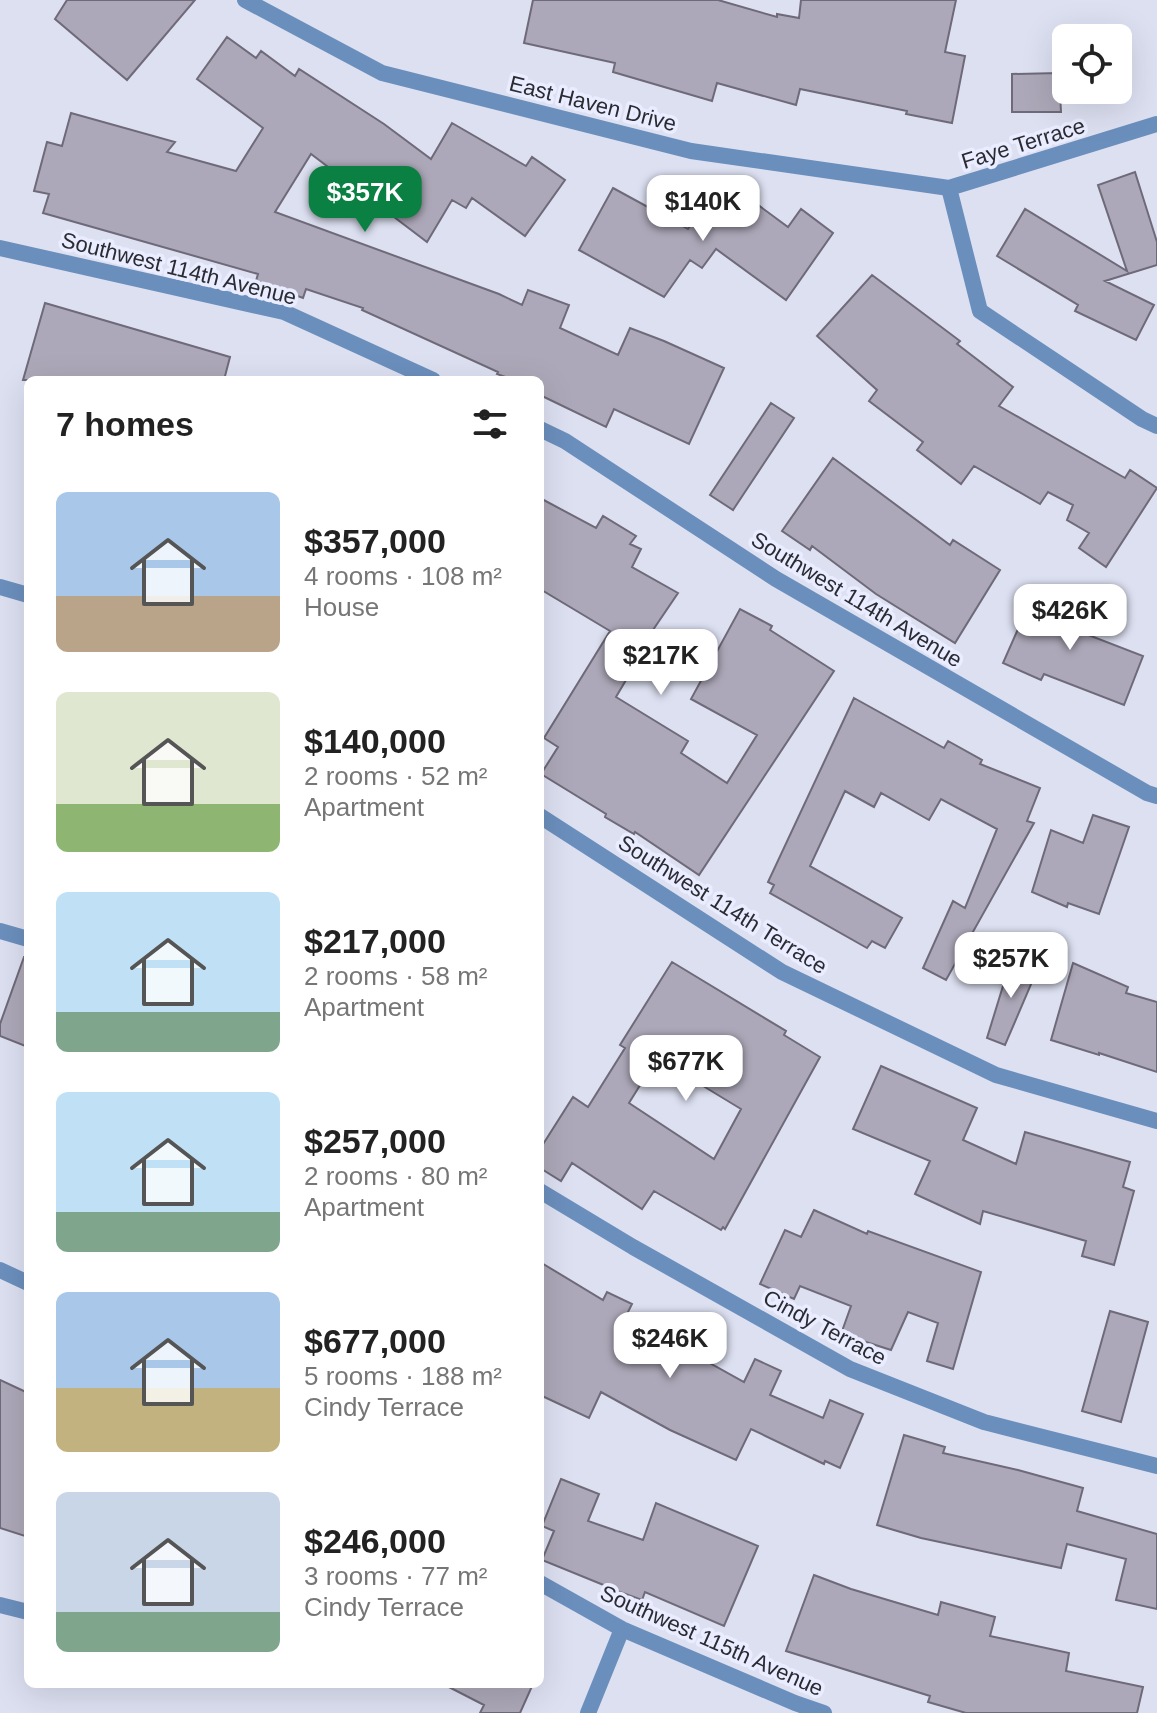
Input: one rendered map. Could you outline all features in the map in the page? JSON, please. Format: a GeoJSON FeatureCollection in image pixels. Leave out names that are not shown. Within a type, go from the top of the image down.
{"type":"FeatureCollection","features":[{"type":"Feature","properties":{"kind":"street","name":"East Haven Drive"},"geometry":{"type":"LineString","coordinates":[[245,0],[382,73],[691,151],[949,188]]}},
{"type":"Feature","properties":{"kind":"street","name":"Faye Terrace"},"geometry":{"type":"LineString","coordinates":[[1157,124],[949,188],[980,311],[1157,426]]}},
{"type":"Feature","properties":{"kind":"street","name":"Southwest 114th Avenue"},"geometry":{"type":"LineString","coordinates":[[0,248],[284,312],[424,376]]}},
{"type":"Feature","properties":{"kind":"street","name":"Southwest 114th Avenue"},"geometry":{"type":"LineString","coordinates":[[544,431],[565,441],[776,579],[1157,796]]}},
{"type":"Feature","properties":{"kind":"street"},"geometry":{"type":"LineString","coordinates":[[0,587],[24,594]]}},
{"type":"Feature","properties":{"kind":"street","name":"Southwest 114th Terrace"},"geometry":{"type":"LineString","coordinates":[[544,819],[782,972],[996,1075],[1157,1121]]}},
{"type":"Feature","properties":{"kind":"street"},"geometry":{"type":"LineString","coordinates":[[0,931],[24,938]]}},
{"type":"Feature","properties":{"kind":"street","name":"Cindy Terrace"},"geometry":{"type":"LineString","coordinates":[[544,1193],[850,1369],[984,1422],[1157,1466]]}},
{"type":"Feature","properties":{"kind":"street"},"geometry":{"type":"LineString","coordinates":[[0,1270],[24,1281]]}},
{"type":"Feature","properties":{"kind":"street","name":"Southwest 115th Avenue"},"geometry":{"type":"LineString","coordinates":[[544,1585],[622,1629],[824,1713]]}},
{"type":"Feature","properties":{"kind":"street"},"geometry":{"type":"LineString","coordinates":[[0,1605],[24,1611]]}},
{"type":"Feature","properties":{"kind":"street"},"geometry":{"type":"LineString","coordinates":[[588,1713],[622,1629]]}},
{"type":"Feature","properties":{"kind":"building"},"geometry":{"type":"Polygon","coordinates":[[[67,0],[195,0],[127,80],[55,19],[67,0]]]}},
{"type":"Feature","properties":{"kind":"building"},"geometry":{"type":"Polygon","coordinates":[[[533,0],[718,0],[777,17],[777,14],[799,18],[801,0],[956,0],[945,52],[965,56],[952,123],[800,89],[796,105],[717,83],[712,101],[613,72],[615,63],[524,43],[533,0]]]}},
{"type":"Feature","properties":{"kind":"building"},"geometry":{"type":"Polygon","coordinates":[[[227,37],[256,58],[261,51],[295,76],[299,69],[384,124],[431,159],[452,123],[526,166],[532,157],[565,180],[525,236],[472,198],[466,208],[452,200],[427,242],[311,154],[275,212],[522,305],[528,290],[569,305],[560,328],[618,355],[630,328],[724,368],[689,444],[614,409],[606,427],[544,397],[544,376],[497,374],[363,308],[306,289],[303,298],[256,281],[258,274],[43,213],[49,194],[34,191],[47,142],[62,146],[71,113],[175,142],[167,152],[236,171],[263,128],[197,79],[227,37]]]}},
{"type":"Feature","properties":{"kind":"building"},"geometry":{"type":"Polygon","coordinates":[[[1052,73],[1052,104],[1061,104],[1061,112],[1012,112],[1012,74],[1052,73]]]}},
{"type":"Feature","properties":{"kind":"building"},"geometry":{"type":"Polygon","coordinates":[[[1135,172],[1157,242],[1157,265],[1105,281],[1154,305],[1136,340],[1075,311],[1078,305],[997,256],[1025,209],[1127,271],[1098,185],[1135,172]]]}},
{"type":"Feature","properties":{"kind":"building"},"geometry":{"type":"Polygon","coordinates":[[[613,188],[688,229],[714,192],[744,215],[754,202],[788,227],[801,209],[833,233],[786,300],[716,249],[702,268],[690,260],[664,297],[579,250],[613,188]]]}},
{"type":"Feature","properties":{"kind":"building"},"geometry":{"type":"Polygon","coordinates":[[[872,275],[960,341],[957,344],[1013,387],[999,406],[1125,478],[1130,470],[1157,488],[1106,567],[1079,548],[1089,533],[1067,520],[1073,505],[1048,492],[1040,504],[974,466],[961,484],[917,450],[923,442],[869,401],[877,390],[817,336],[872,275]]]}},
{"type":"Feature","properties":{"kind":"building"},"geometry":{"type":"Polygon","coordinates":[[[45,303],[230,357],[225,376],[24,376],[45,303]]]}},
{"type":"Feature","properties":{"kind":"building"},"geometry":{"type":"Polygon","coordinates":[[[771,403],[794,418],[733,510],[710,495],[771,403]]]}},
{"type":"Feature","properties":{"kind":"building"},"geometry":{"type":"Polygon","coordinates":[[[833,458],[950,545],[953,540],[1000,570],[955,643],[876,594],[812,546],[810,550],[782,531],[833,458]]]}},
{"type":"Feature","properties":{"kind":"building"},"geometry":{"type":"Polygon","coordinates":[[[544,500],[596,528],[603,516],[636,536],[630,544],[641,549],[632,567],[678,593],[653,630],[704,665],[697,677],[642,653],[616,697],[688,741],[681,753],[727,783],[757,735],[691,699],[740,609],[772,626],[770,630],[834,671],[699,875],[544,776],[544,769],[558,747],[544,738],[610,631],[544,591],[544,500]]]}},
{"type":"Feature","properties":{"kind":"building"},"geometry":{"type":"Polygon","coordinates":[[[1036,588],[1074,605],[1065,626],[1143,656],[1124,705],[1044,674],[1041,680],[1003,663],[1036,588]]]}},
{"type":"Feature","properties":{"kind":"building"},"geometry":{"type":"Polygon","coordinates":[[[854,698],[944,748],[948,741],[982,760],[980,764],[1040,788],[1027,821],[1034,823],[946,980],[923,968],[953,901],[965,908],[997,829],[941,799],[929,820],[881,793],[874,807],[845,791],[810,866],[902,918],[885,948],[872,941],[867,948],[770,893],[774,885],[768,882],[854,698]]]}},
{"type":"Feature","properties":{"kind":"building"},"geometry":{"type":"Polygon","coordinates":[[[1093,815],[1129,827],[1099,914],[1068,903],[1067,907],[1032,892],[1051,830],[1083,843],[1093,815]]]}},
{"type":"Feature","properties":{"kind":"building"},"geometry":{"type":"Polygon","coordinates":[[[24,957],[24,1045],[0,1036],[0,1024],[24,957]]]}},
{"type":"Feature","properties":{"kind":"building"},"geometry":{"type":"Polygon","coordinates":[[[1011,960],[1038,968],[1005,1045],[987,1038],[1011,960]]]}},
{"type":"Feature","properties":{"kind":"building"},"geometry":{"type":"Polygon","coordinates":[[[672,962],[786,1031],[784,1035],[820,1057],[725,1229],[723,1227],[721,1230],[654,1191],[642,1209],[572,1163],[561,1181],[544,1170],[544,1143],[573,1097],[588,1107],[625,1048],[620,1045],[672,962]],[[657,1058],[629,1103],[714,1159],[741,1109],[657,1058]]]}},
{"type":"Feature","properties":{"kind":"building"},"geometry":{"type":"Polygon","coordinates":[[[1073,963],[1128,987],[1126,993],[1157,1002],[1157,1072],[1051,1040],[1073,963]]]}},
{"type":"Feature","properties":{"kind":"building"},"geometry":{"type":"Polygon","coordinates":[[[881,1066],[977,1108],[963,1140],[1016,1164],[1025,1132],[1130,1162],[1123,1187],[1134,1191],[1114,1265],[1082,1256],[1086,1241],[983,1211],[980,1224],[915,1194],[930,1161],[853,1129],[881,1066]]]}},
{"type":"Feature","properties":{"kind":"building"},"geometry":{"type":"Polygon","coordinates":[[[814,1210],[867,1234],[868,1231],[981,1272],[953,1369],[927,1361],[938,1323],[908,1312],[891,1350],[841,1334],[851,1306],[800,1286],[794,1299],[760,1284],[785,1230],[801,1237],[814,1210]]]}},
{"type":"Feature","properties":{"kind":"building"},"geometry":{"type":"Polygon","coordinates":[[[544,1264],[603,1300],[607,1292],[632,1304],[622,1324],[670,1345],[672,1342],[744,1382],[755,1359],[781,1371],[770,1395],[823,1418],[830,1400],[863,1414],[840,1468],[825,1461],[824,1464],[751,1429],[736,1460],[670,1430],[601,1392],[589,1418],[544,1397],[544,1264]]]}},
{"type":"Feature","properties":{"kind":"building"},"geometry":{"type":"Polygon","coordinates":[[[1110,1311],[1148,1322],[1121,1422],[1082,1411],[1110,1311]]]}},
{"type":"Feature","properties":{"kind":"building"},"geometry":{"type":"Polygon","coordinates":[[[0,1380],[24,1391],[24,1536],[0,1528],[0,1380]]]}},
{"type":"Feature","properties":{"kind":"building"},"geometry":{"type":"Polygon","coordinates":[[[904,1435],[945,1447],[943,1453],[1083,1488],[1077,1511],[1157,1534],[1157,1609],[1116,1600],[1126,1559],[1067,1544],[1061,1568],[921,1538],[877,1525],[904,1435]]]}},
{"type":"Feature","properties":{"kind":"building"},"geometry":{"type":"Polygon","coordinates":[[[561,1479],[599,1494],[588,1521],[643,1540],[656,1503],[758,1546],[724,1626],[645,1592],[642,1600],[544,1561],[554,1531],[544,1527],[561,1479]]]}},
{"type":"Feature","properties":{"kind":"building"},"geometry":{"type":"Polygon","coordinates":[[[814,1575],[938,1615],[941,1602],[995,1617],[990,1636],[1069,1653],[1066,1671],[1143,1687],[1137,1713],[966,1713],[928,1702],[930,1696],[786,1651],[814,1575]]]}},
{"type":"Feature","properties":{"kind":"building"},"geometry":{"type":"Polygon","coordinates":[[[451,1688],[531,1688],[520,1713],[480,1713],[484,1705],[451,1688]]]}}]}
